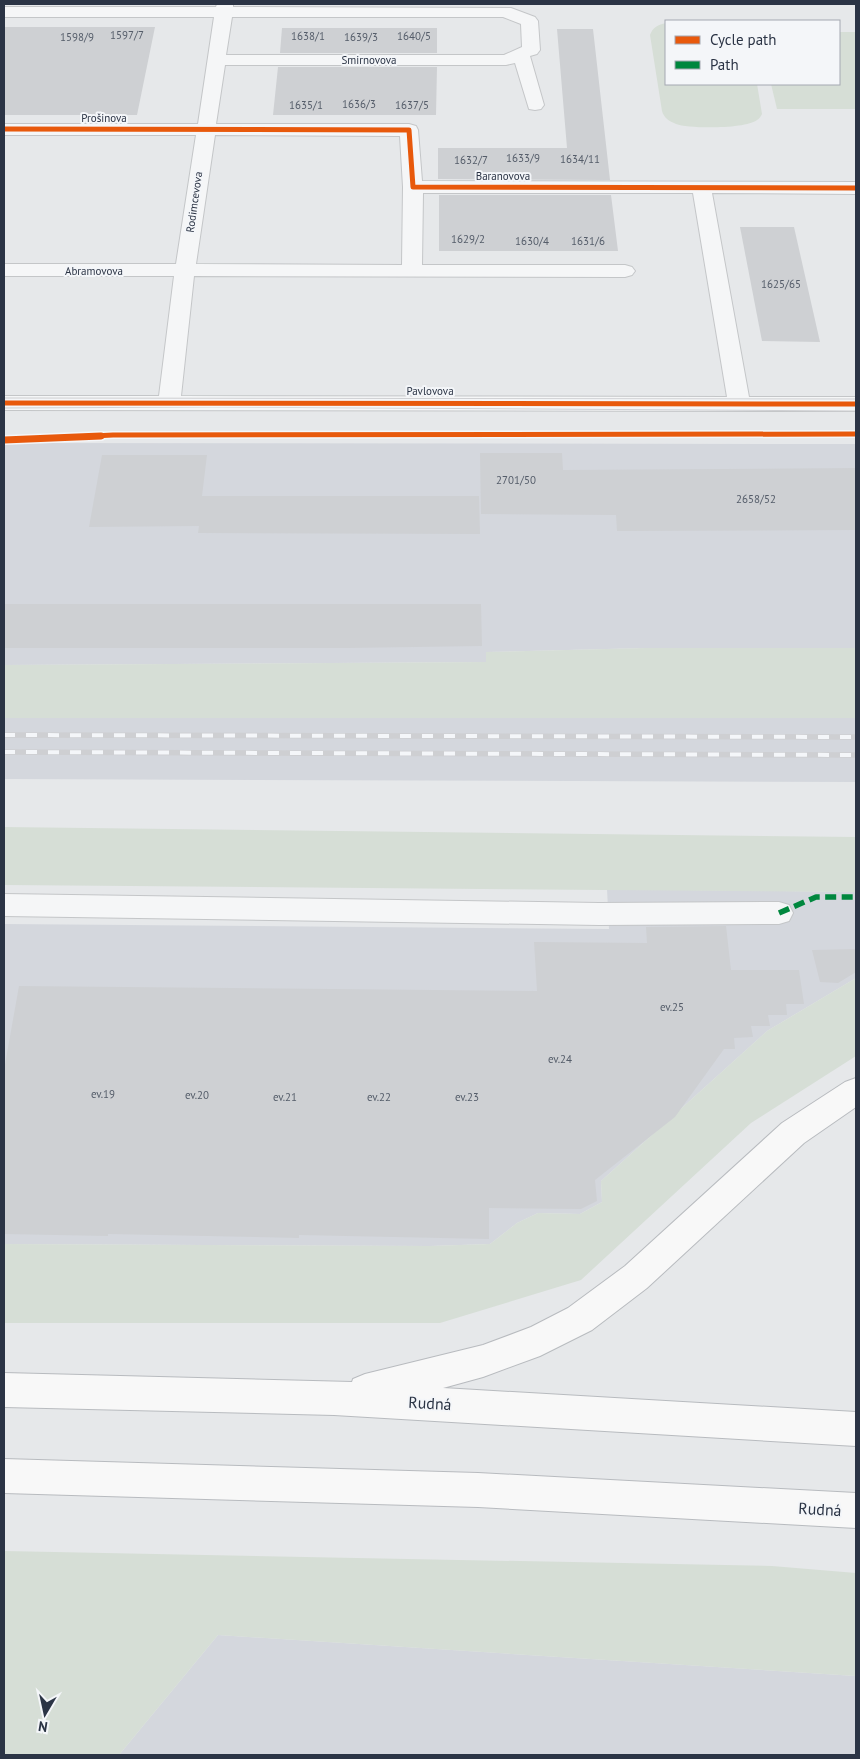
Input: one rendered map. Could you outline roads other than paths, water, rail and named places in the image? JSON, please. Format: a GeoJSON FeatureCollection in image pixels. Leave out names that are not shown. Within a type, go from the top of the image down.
{"type":"FeatureCollection","features":[{"type":"Feature","properties":{"kind":"highway"},"geometry":{"type":"LineString","coordinates":[[334,1398],[483,1361],[540,1340],[580,1319],[636,1277],[794,1133],[856,1092]]}},
{"type":"Feature","properties":{"kind":"highway","name":"Rudná"},"geometry":{"type":"LineString","coordinates":[[4,1390],[334,1398],[856,1429]]}},
{"type":"Feature","properties":{"kind":"highway","name":"Rudná"},"geometry":{"type":"LineString","coordinates":[[4,1476],[478,1490],[856,1511]]}},
{"type":"Feature","properties":{"kind":"street"},"geometry":{"type":"LineString","coordinates":[[4,12],[35,8],[224,7],[410,8],[505,12],[529,21],[531,50],[521,54],[536,105]]}},
{"type":"Feature","properties":{"kind":"street","name":"Rodimcevova"},"geometry":{"type":"LineString","coordinates":[[169,402],[204,130],[224,7]]}},
{"type":"Feature","properties":{"kind":"street","name":"Smirnovova"},"geometry":{"type":"LineString","coordinates":[[216,60],[506,60],[521,54]]}},
{"type":"Feature","properties":{"kind":"street","name":"Prošinova"},"geometry":{"type":"LineString","coordinates":[[4,129],[204,130]]}},
{"type":"Feature","properties":{"kind":"street"},"geometry":{"type":"LineString","coordinates":[[204,130],[409,130],[412,187],[412,271]]}},
{"type":"Feature","properties":{"kind":"street","name":"Baranovova"},"geometry":{"type":"LineString","coordinates":[[412,187],[856,188]]}},
{"type":"Feature","properties":{"kind":"street"},"geometry":{"type":"LineString","coordinates":[[701,187],[739,404]]}},
{"type":"Feature","properties":{"kind":"street","name":"Abramovova"},"geometry":{"type":"LineString","coordinates":[[4,270],[185,271]]}},
{"type":"Feature","properties":{"kind":"street"},"geometry":{"type":"LineString","coordinates":[[185,271],[625,271]]}},
{"type":"Feature","properties":{"kind":"street","name":"Pavlovova"},"geometry":{"type":"LineString","coordinates":[[4,403],[856,404]]}},
{"type":"Feature","properties":{"kind":"street"},"geometry":{"type":"LineString","coordinates":[[4,905],[608,914],[779,914]]}},
{"type":"Feature","properties":{"kind":"tram line"},"geometry":{"type":"LineString","coordinates":[[4,398],[856,399]]}},
{"type":"Feature","properties":{"kind":"tram line"},"geometry":{"type":"LineString","coordinates":[[4,408],[212,407],[856,411]]}},
{"type":"Feature","properties":{"kind":"railway"},"geometry":{"type":"LineString","coordinates":[[4,735],[856,737]]}},
{"type":"Feature","properties":{"kind":"railway"},"geometry":{"type":"LineString","coordinates":[[4,752],[856,755]]}}]}
